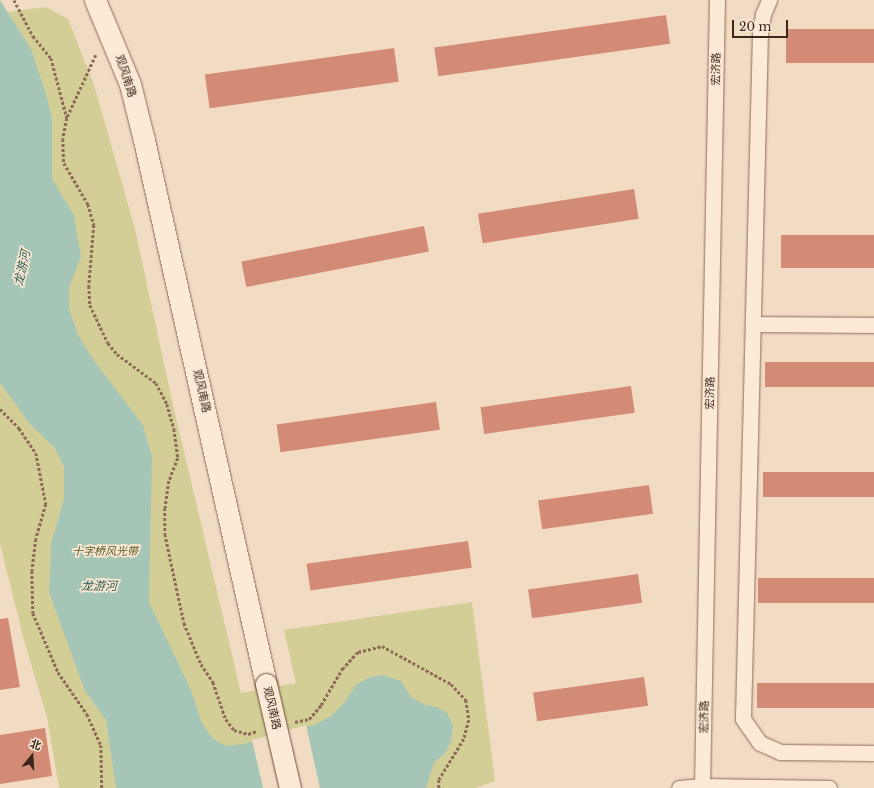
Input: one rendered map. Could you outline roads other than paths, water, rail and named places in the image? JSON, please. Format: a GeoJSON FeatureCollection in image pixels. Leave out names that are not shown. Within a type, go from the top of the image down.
{"type":"FeatureCollection","features":[{"type":"Feature","properties":{"kind":"street","name":"观风南路"},"geometry":{"type":"LineString","coordinates":[[95,0],[130,84],[290,788]]}},
{"type":"Feature","properties":{"kind":"street","name":"宏济路"},"geometry":{"type":"LineString","coordinates":[[702,786],[717,0]]}},
{"type":"Feature","properties":{"kind":"street"},"geometry":{"type":"LineString","coordinates":[[769,0],[763,14],[760,32],[754,324],[743,719],[760,743],[780,752],[874,753]]}},
{"type":"Feature","properties":{"kind":"street"},"geometry":{"type":"LineString","coordinates":[[754,324],[874,325]]}},
{"type":"Feature","properties":{"kind":"street"},"geometry":{"type":"LineString","coordinates":[[679,788],[702,786],[829,788]]}},
{"type":"Feature","properties":{"kind":"water","name":"龙游河"},"geometry":{"type":"Polygon","coordinates":[[[0,0],[31,49],[46,94],[52,118],[52,179],[74,215],[81,257],[69,287],[69,306],[72,318],[79,337],[95,362],[143,425],[152,457],[149,602],[191,690],[201,721],[212,738],[226,746],[244,744],[314,725],[331,716],[344,703],[356,685],[370,677],[383,675],[401,681],[411,697],[425,705],[437,707],[447,713],[453,725],[451,741],[446,752],[434,763],[426,788],[116,788],[106,720],[85,691],[49,592],[51,544],[64,499],[64,467],[55,448],[30,424],[0,383],[0,0]]]}},
{"type":"Feature","properties":{"kind":"park label","name":"十字桥风光带"},"geometry":{"type":"Point","coordinates":[105,551]}}]}
